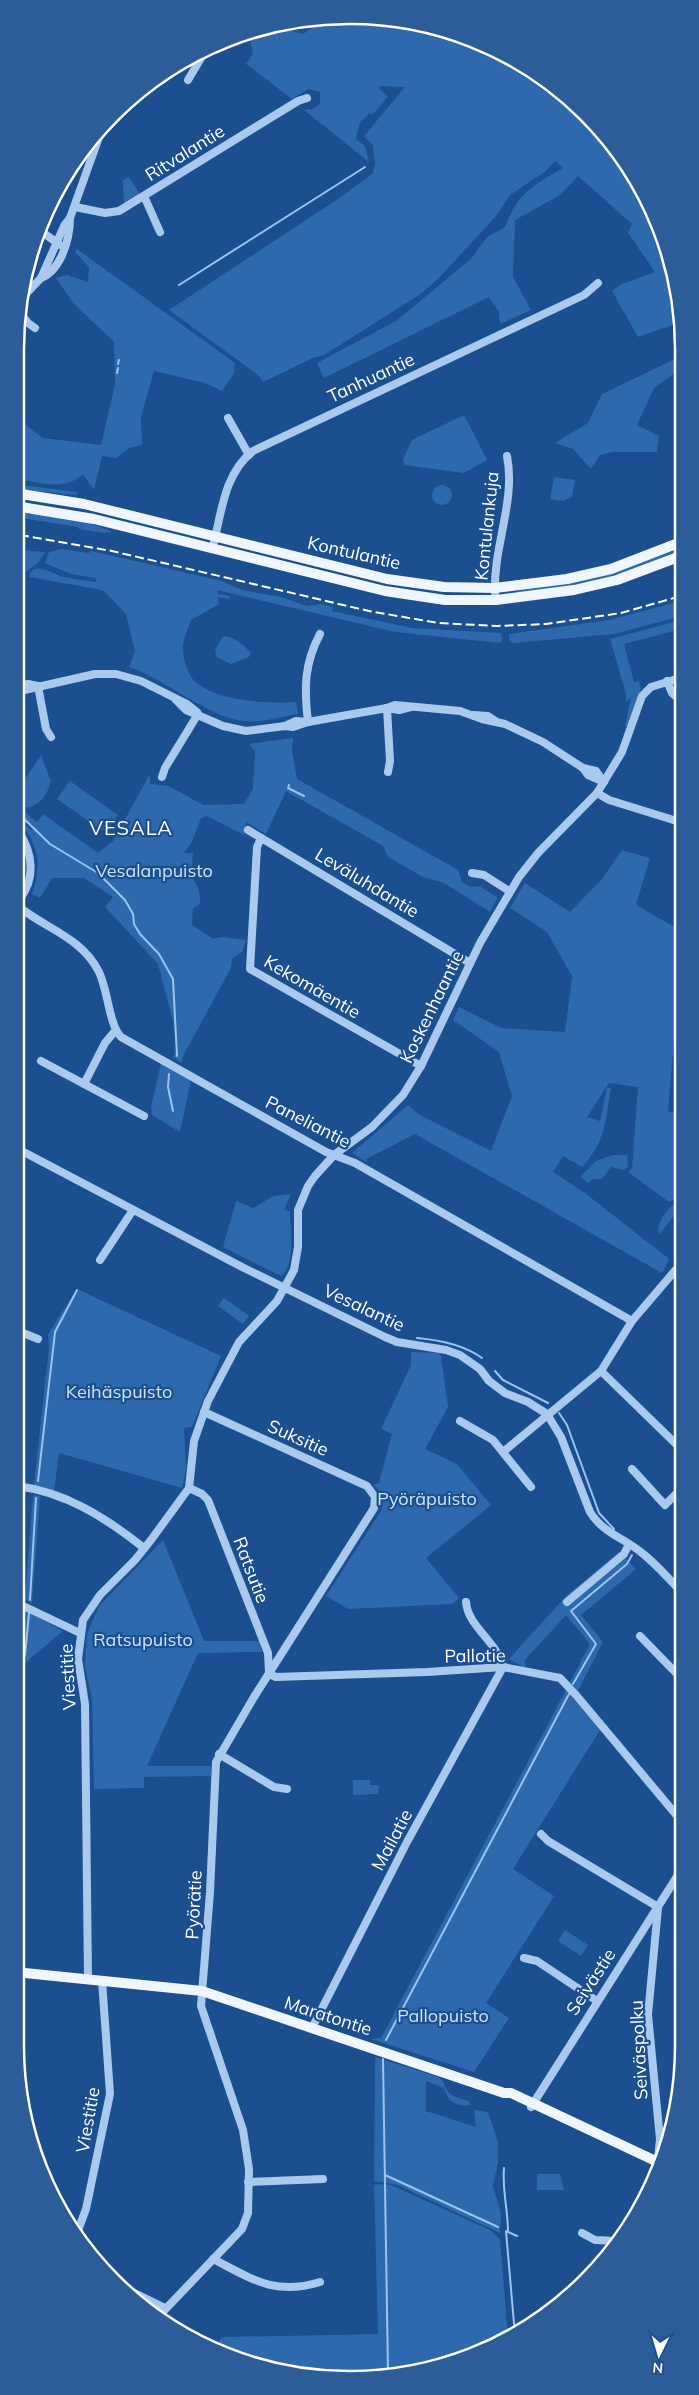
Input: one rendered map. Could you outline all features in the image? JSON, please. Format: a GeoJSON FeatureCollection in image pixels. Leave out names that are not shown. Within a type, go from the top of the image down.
{"type":"FeatureCollection","features":[{"type":"Feature","properties":{"kind":"main road","name":"Kontulantie"},"geometry":{"type":"LineString","coordinates":[[24,494],[84,504],[387,579],[444,586],[495,588],[547,583],[590,574],[633,561],[675,544]]}},
{"type":"Feature","properties":{"kind":"main road","name":"Kontulantie"},"geometry":{"type":"LineString","coordinates":[[24,507],[94,519],[406,596],[445,600],[496,600],[551,594],[596,585],[639,573],[675,558]]}},
{"type":"Feature","properties":{"kind":"main road","name":"Maratontie"},"geometry":{"type":"LineString","coordinates":[[24,1973],[174,1988],[226,2000],[504,2093],[510,2098],[532,2104],[549,2115],[559,2115],[654,2160]]}},
{"type":"Feature","properties":{"kind":"street"},"geometry":{"type":"LineString","coordinates":[[188,80],[200,60]]}},
{"type":"Feature","properties":{"kind":"street","name":"Ritvalantie"},"geometry":{"type":"LineString","coordinates":[[74,207],[93,212],[112,213],[144,196],[298,100],[307,98]]}},
{"type":"Feature","properties":{"kind":"street"},"geometry":{"type":"LineString","coordinates":[[29,290],[41,278],[60,245],[95,147]]}},
{"type":"Feature","properties":{"kind":"street"},"geometry":{"type":"LineString","coordinates":[[144,196],[160,232]]}},
{"type":"Feature","properties":{"kind":"street"},"geometry":{"type":"LineString","coordinates":[[45,234],[60,245]]}},
{"type":"Feature","properties":{"kind":"street","name":"Tanhuantie"},"geometry":{"type":"LineString","coordinates":[[212,549],[228,485],[238,466],[249,455],[260,448],[584,295],[598,283]]}},
{"type":"Feature","properties":{"kind":"street"},"geometry":{"type":"LineString","coordinates":[[25,320],[35,328]]}},
{"type":"Feature","properties":{"kind":"street"},"geometry":{"type":"LineString","coordinates":[[228,418],[249,455]]}},
{"type":"Feature","properties":{"kind":"street","name":"Kontulankuja"},"geometry":{"type":"LineString","coordinates":[[496,600],[495,572],[510,478],[507,456]]}},
{"type":"Feature","properties":{"kind":"street"},"geometry":{"type":"LineString","coordinates":[[308,722],[304,686],[314,645],[320,634]]}},
{"type":"Feature","properties":{"kind":"street"},"geometry":{"type":"LineString","coordinates":[[24,689],[95,674],[116,674],[141,681],[176,700],[180,706],[223,726],[240,730],[293,727],[308,722],[386,708],[402,710],[411,707],[445,709],[497,722],[533,737],[583,768],[596,771],[604,782]]}},
{"type":"Feature","properties":{"kind":"street","name":"Koskenhaantie"},"geometry":{"type":"LineString","coordinates":[[204,1412],[239,1342],[277,1301],[294,1270],[297,1255],[296,1224],[300,1204],[314,1176],[334,1155],[380,1120],[403,1095],[421,1066],[470,963],[509,891],[538,853],[597,793],[622,752],[642,696],[651,687],[675,679]]}},
{"type":"Feature","properties":{"kind":"street"},"geometry":{"type":"LineString","coordinates":[[667,681],[670,691],[675,696]]}},
{"type":"Feature","properties":{"kind":"street"},"geometry":{"type":"LineString","coordinates":[[24,685],[38,686]]}},
{"type":"Feature","properties":{"kind":"street"},"geometry":{"type":"LineString","coordinates":[[38,686],[46,729],[50,737]]}},
{"type":"Feature","properties":{"kind":"street"},"geometry":{"type":"LineString","coordinates":[[386,708],[390,761],[388,772]]}},
{"type":"Feature","properties":{"kind":"street"},"geometry":{"type":"LineString","coordinates":[[162,777],[165,768],[198,714]]}},
{"type":"Feature","properties":{"kind":"street"},"geometry":{"type":"LineString","coordinates":[[597,793],[609,800],[675,820]]}},
{"type":"Feature","properties":{"kind":"street","name":"Leväluhdantie"},"geometry":{"type":"LineString","coordinates":[[248,830],[470,963]]}},
{"type":"Feature","properties":{"kind":"street","name":"Kekomäentie"},"geometry":{"type":"LineString","coordinates":[[261,838],[257,846],[250,969],[421,1066]]}},
{"type":"Feature","properties":{"kind":"street"},"geometry":{"type":"LineString","coordinates":[[24,842],[30,853],[32,872],[24,895]]}},
{"type":"Feature","properties":{"kind":"street"},"geometry":{"type":"LineString","coordinates":[[472,873],[484,876],[509,891]]}},
{"type":"Feature","properties":{"kind":"street"},"geometry":{"type":"LineString","coordinates":[[24,910],[73,941],[91,960],[105,986],[115,1031],[105,1043],[84,1084]]}},
{"type":"Feature","properties":{"kind":"street","name":"Paneliantie"},"geometry":{"type":"LineString","coordinates":[[115,1031],[125,1039],[334,1155],[356,1162],[632,1321]]}},
{"type":"Feature","properties":{"kind":"street"},"geometry":{"type":"LineString","coordinates":[[40,1061],[144,1116]]}},
{"type":"Feature","properties":{"kind":"street","name":"Vesalantie"},"geometry":{"type":"LineString","coordinates":[[24,1152],[285,1288],[397,1342],[446,1350],[460,1356],[480,1369],[490,1381],[505,1393],[533,1405],[547,1414],[561,1437],[590,1512],[597,1523],[609,1533],[641,1552],[675,1585]]}},
{"type":"Feature","properties":{"kind":"street"},"geometry":{"type":"LineString","coordinates":[[100,1260],[133,1210]]}},
{"type":"Feature","properties":{"kind":"street"},"geometry":{"type":"LineString","coordinates":[[503,1452],[601,1370],[632,1321],[675,1271]]}},
{"type":"Feature","properties":{"kind":"street"},"geometry":{"type":"LineString","coordinates":[[24,1333],[38,1339]]}},
{"type":"Feature","properties":{"kind":"street"},"geometry":{"type":"LineString","coordinates":[[601,1370],[675,1443]]}},
{"type":"Feature","properties":{"kind":"street"},"geometry":{"type":"LineString","coordinates":[[189,1488],[194,1441],[204,1412]]}},
{"type":"Feature","properties":{"kind":"street","name":"Suksitie"},"geometry":{"type":"LineString","coordinates":[[204,1412],[367,1486],[375,1497]]}},
{"type":"Feature","properties":{"kind":"street"},"geometry":{"type":"LineString","coordinates":[[460,1421],[490,1438],[531,1487]]}},
{"type":"Feature","properties":{"kind":"street"},"geometry":{"type":"LineString","coordinates":[[632,1469],[666,1505],[675,1495]]}},
{"type":"Feature","properties":{"kind":"street"},"geometry":{"type":"LineString","coordinates":[[24,1487],[41,1490],[89,1509],[121,1529],[144,1548]]}},
{"type":"Feature","properties":{"kind":"street","name":"Viestitie"},"geometry":{"type":"LineString","coordinates":[[88,1979],[85,1704],[78,1659],[80,1633],[83,1620],[91,1607],[144,1548],[189,1488]]}},
{"type":"Feature","properties":{"kind":"street","name":"Ratsutie"},"geometry":{"type":"LineString","coordinates":[[189,1488],[202,1494],[208,1500],[268,1653],[269,1674]]}},
{"type":"Feature","properties":{"kind":"street","name":"Pyörätie"},"geometry":{"type":"LineString","coordinates":[[162,2311],[247,2221],[249,2169],[242,2130],[204,2020],[202,1994],[210,1892],[215,1770],[219,1754],[374,1508],[375,1497]]}},
{"type":"Feature","properties":{"kind":"street"},"geometry":{"type":"LineString","coordinates":[[567,1602],[624,1554],[627,1548]]}},
{"type":"Feature","properties":{"kind":"street"},"geometry":{"type":"LineString","coordinates":[[466,1602],[467,1613],[498,1652],[503,1667]]}},
{"type":"Feature","properties":{"kind":"street"},"geometry":{"type":"LineString","coordinates":[[24,1606],[80,1633]]}},
{"type":"Feature","properties":{"kind":"street"},"geometry":{"type":"LineString","coordinates":[[640,1636],[675,1672]]}},
{"type":"Feature","properties":{"kind":"street","name":"Pallotie"},"geometry":{"type":"LineString","coordinates":[[269,1674],[276,1677],[503,1667],[553,1676],[566,1682],[675,1813]]}},
{"type":"Feature","properties":{"kind":"street","name":"Mailatie"},"geometry":{"type":"LineString","coordinates":[[312,2028],[407,1842],[503,1667]]}},
{"type":"Feature","properties":{"kind":"street"},"geometry":{"type":"LineString","coordinates":[[219,1754],[274,1787],[287,1789]]}},
{"type":"Feature","properties":{"kind":"street"},"geometry":{"type":"LineString","coordinates":[[540,1834],[548,1841],[658,1907]]}},
{"type":"Feature","properties":{"kind":"street","name":"Seivästie"},"geometry":{"type":"LineString","coordinates":[[532,2104],[675,1880]]}},
{"type":"Feature","properties":{"kind":"street","name":"Seiväspolku"},"geometry":{"type":"LineString","coordinates":[[658,1907],[648,2015],[660,2143]]}},
{"type":"Feature","properties":{"kind":"street"},"geometry":{"type":"LineString","coordinates":[[524,1958],[536,1962],[597,2001]]}},
{"type":"Feature","properties":{"kind":"street","name":"Viestitie"},"geometry":{"type":"LineString","coordinates":[[79,2227],[86,2209],[110,2094],[102,1980]]}},
{"type":"Feature","properties":{"kind":"street"},"geometry":{"type":"LineString","coordinates":[[248,2182],[324,2180]]}},
{"type":"Feature","properties":{"kind":"street"},"geometry":{"type":"LineString","coordinates":[[582,2233],[595,2240],[610,2241]]}},
{"type":"Feature","properties":{"kind":"street"},"geometry":{"type":"LineString","coordinates":[[213,2259],[269,2286],[303,2287],[320,2282]]}},
{"type":"Feature","properties":{"kind":"street"},"geometry":{"type":"LineString","coordinates":[[144,2298],[165,2308]]}},
{"type":"Feature","properties":{"kind":"green space"},"geometry":{"type":"Polygon","coordinates":[[[328,24],[371,24],[434,35],[494,57],[548,91],[580,119],[608,151],[642,205],[664,265],[675,327],[673,325],[638,337],[612,291],[620,285],[655,272],[628,233],[632,224],[578,176],[560,195],[515,220],[513,277],[531,310],[500,324],[499,312],[489,297],[324,378],[317,363],[396,321],[471,259],[487,237],[505,227],[515,206],[527,192],[563,168],[555,161],[546,171],[510,195],[497,215],[438,279],[419,295],[324,355],[313,358],[263,382],[258,375],[169,310],[338,199],[373,173],[375,164],[373,145],[364,136],[405,87],[380,86],[379,88],[388,97],[372,115],[370,113],[360,122],[356,139],[365,146],[369,162],[304,110],[313,109],[320,104],[320,92],[308,89],[292,99],[246,64],[253,54],[250,39],[288,30],[303,34],[313,26],[328,24]]]}},
{"type":"Feature","properties":{"kind":"green space"},"geometry":{"type":"Polygon","coordinates":[[[129,177],[140,194],[124,204],[123,180],[129,177]]]}},
{"type":"Feature","properties":{"kind":"green space"},"geometry":{"type":"Polygon","coordinates":[[[77,249],[235,363],[234,373],[222,391],[205,383],[154,371],[141,417],[142,445],[129,448],[116,458],[102,456],[94,490],[83,474],[69,483],[61,484],[24,480],[24,424],[43,438],[101,445],[115,384],[114,342],[73,303],[56,278],[67,275],[88,282],[89,267],[75,252],[77,249]]]}},
{"type":"Feature","properties":{"kind":"green space"},"geometry":{"type":"Polygon","coordinates":[[[675,360],[675,373],[654,388],[637,425],[659,436],[657,452],[613,452],[600,455],[591,469],[573,449],[555,443],[588,423],[602,394],[675,360]]]}},
{"type":"Feature","properties":{"kind":"green space"},"geometry":{"type":"Polygon","coordinates":[[[464,415],[487,460],[464,473],[404,465],[403,459],[412,440],[464,415]]]}},
{"type":"Feature","properties":{"kind":"green space"},"geometry":{"type":"Polygon","coordinates":[[[554,477],[575,480],[572,497],[563,501],[550,499],[554,477]]]}},
{"type":"Feature","properties":{"kind":"green space"},"geometry":{"type":"Polygon","coordinates":[[[24,485],[77,492],[77,495],[24,490],[24,485]]]}},
{"type":"Feature","properties":{"kind":"green space"},"geometry":{"type":"Polygon","coordinates":[[[442,485],[449,488],[452,495],[449,502],[442,505],[435,502],[432,495],[435,488],[442,485]]]}},
{"type":"Feature","properties":{"kind":"green space"},"geometry":{"type":"Polygon","coordinates":[[[24,512],[89,523],[113,532],[103,533],[79,529],[78,527],[24,518],[24,512]]]}},
{"type":"Feature","properties":{"kind":"green space"},"geometry":{"type":"Polygon","coordinates":[[[61,549],[89,553],[91,551],[222,581],[242,590],[281,597],[307,606],[320,604],[333,607],[332,611],[412,628],[501,633],[502,641],[499,643],[395,632],[217,590],[218,594],[230,596],[230,599],[218,597],[219,604],[191,620],[184,639],[184,659],[192,677],[198,684],[208,690],[232,698],[259,702],[296,702],[298,714],[258,721],[244,721],[215,713],[158,680],[129,667],[135,651],[126,614],[102,590],[29,577],[31,572],[39,569],[64,577],[96,582],[96,578],[71,574],[45,563],[49,552],[61,549]]]}},
{"type":"Feature","properties":{"kind":"green space"},"geometry":{"type":"Polygon","coordinates":[[[24,550],[45,552],[38,563],[24,573],[24,550]]]}},
{"type":"Feature","properties":{"kind":"green space"},"geometry":{"type":"Polygon","coordinates":[[[675,551],[675,554],[622,574],[582,585],[518,595],[517,591],[591,579],[675,551]]]}},
{"type":"Feature","properties":{"kind":"green space"},"geometry":{"type":"Polygon","coordinates":[[[675,603],[675,618],[614,634],[514,643],[509,640],[509,634],[610,620],[675,603]]]}},
{"type":"Feature","properties":{"kind":"green space"},"geometry":{"type":"Polygon","coordinates":[[[675,622],[675,631],[624,644],[634,682],[639,681],[641,689],[627,726],[625,726],[631,698],[626,702],[626,694],[610,639],[675,622]]]}},
{"type":"Feature","properties":{"kind":"green space"},"geometry":{"type":"Polygon","coordinates":[[[223,636],[235,639],[242,644],[251,653],[249,657],[231,664],[217,657],[215,650],[223,636]]]}},
{"type":"Feature","properties":{"kind":"green space","name":"Vesalanpuisto"},"geometry":{"type":"Polygon","coordinates":[[[293,738],[292,750],[297,779],[458,870],[462,882],[470,887],[479,886],[497,897],[497,899],[490,912],[444,883],[423,877],[388,857],[383,846],[286,791],[266,834],[246,822],[244,835],[207,816],[201,818],[192,842],[184,853],[193,853],[191,876],[200,896],[200,904],[193,908],[192,925],[213,939],[222,937],[246,940],[242,952],[232,959],[231,968],[182,1058],[182,1063],[173,1057],[176,1051],[173,1021],[158,964],[105,907],[113,897],[84,878],[52,878],[40,898],[32,894],[38,864],[33,842],[24,829],[24,823],[32,831],[33,829],[24,819],[24,811],[37,822],[43,814],[98,853],[113,841],[150,774],[150,784],[169,786],[203,805],[244,804],[253,789],[255,751],[249,744],[293,738]]]}},
{"type":"Feature","properties":{"kind":"green space"},"geometry":{"type":"Polygon","coordinates":[[[41,755],[51,781],[43,799],[32,807],[27,808],[24,805],[24,781],[41,755]]]}},
{"type":"Feature","properties":{"kind":"green space"},"geometry":{"type":"Polygon","coordinates":[[[70,781],[118,815],[106,831],[101,830],[57,799],[70,781]]]}},
{"type":"Feature","properties":{"kind":"green space"},"geometry":{"type":"Polygon","coordinates":[[[622,850],[650,858],[636,905],[675,927],[675,1038],[668,1112],[675,1113],[675,1199],[669,1202],[628,1172],[632,1168],[638,1087],[609,1083],[587,1117],[600,1121],[607,1088],[611,1088],[606,1121],[600,1140],[590,1158],[582,1167],[563,1156],[553,1172],[585,1193],[669,1259],[662,1273],[415,1134],[366,1159],[368,1163],[352,1153],[408,1105],[418,1114],[491,1151],[512,1096],[499,1052],[453,1020],[459,1007],[501,1028],[565,1032],[572,976],[547,932],[510,908],[525,883],[570,912],[602,879],[622,850]]]}},
{"type":"Feature","properties":{"kind":"green space"},"geometry":{"type":"Polygon","coordinates":[[[161,1063],[191,1080],[180,1132],[152,1115],[151,1107],[161,1063]]]}},
{"type":"Feature","properties":{"kind":"green space"},"geometry":{"type":"Polygon","coordinates":[[[613,1155],[627,1155],[628,1166],[624,1170],[611,1167],[602,1179],[592,1179],[589,1183],[580,1177],[596,1161],[613,1155]]]}},
{"type":"Feature","properties":{"kind":"green space"},"geometry":{"type":"Polygon","coordinates":[[[291,1194],[284,1210],[290,1211],[290,1255],[286,1270],[281,1276],[223,1247],[236,1201],[253,1208],[273,1196],[291,1194]]]}},
{"type":"Feature","properties":{"kind":"green space"},"geometry":{"type":"Polygon","coordinates":[[[675,1204],[675,1215],[659,1235],[658,1231],[661,1221],[675,1204]]]}},
{"type":"Feature","properties":{"kind":"green space","name":"Keihäspuisto"},"geometry":{"type":"Polygon","coordinates":[[[77,1289],[221,1356],[192,1427],[184,1428],[186,1468],[182,1488],[59,1453],[54,1491],[34,1485],[49,1348],[48,1334],[77,1289]]]}},
{"type":"Feature","properties":{"kind":"green space"},"geometry":{"type":"Polygon","coordinates":[[[224,1298],[249,1316],[243,1324],[218,1306],[224,1298]]]}},
{"type":"Feature","properties":{"kind":"green space","name":"Pyöräpuisto"},"geometry":{"type":"Polygon","coordinates":[[[411,1352],[439,1353],[441,1356],[448,1407],[425,1449],[457,1464],[491,1505],[426,1558],[459,1598],[452,1604],[348,1609],[326,1596],[381,1511],[382,1496],[373,1485],[379,1483],[392,1434],[381,1429],[411,1365],[411,1352]]]}},
{"type":"Feature","properties":{"kind":"green space"},"geometry":{"type":"Polygon","coordinates":[[[33,1495],[40,1496],[32,1603],[25,1599],[33,1495]]]}},
{"type":"Feature","properties":{"kind":"green space","name":"Ratsupuisto"},"geometry":{"type":"Polygon","coordinates":[[[163,1540],[204,1641],[259,1641],[262,1652],[198,1653],[147,1766],[211,1766],[211,1776],[144,1777],[144,1788],[94,1789],[92,1700],[85,1666],[87,1634],[99,1606],[163,1540]]]}},
{"type":"Feature","properties":{"kind":"green space"},"geometry":{"type":"Polygon","coordinates":[[[619,1552],[636,1569],[581,1615],[603,1642],[578,1691],[570,1682],[590,1644],[566,1615],[525,1660],[525,1668],[509,1659],[566,1596],[619,1552]]]}},
{"type":"Feature","properties":{"kind":"green space"},"geometry":{"type":"Polygon","coordinates":[[[25,1610],[63,1631],[24,1664],[25,1610]]]}},
{"type":"Feature","properties":{"kind":"green space","name":"Pallopuisto"},"geometry":{"type":"Polygon","coordinates":[[[566,1690],[600,1730],[513,1869],[554,1896],[486,2003],[509,2018],[474,2072],[371,2039],[381,2038],[566,1690]]]}},
{"type":"Feature","properties":{"kind":"green space"},"geometry":{"type":"Polygon","coordinates":[[[353,1780],[370,1780],[370,1785],[379,1785],[378,1794],[353,1795],[353,1780]]]}},
{"type":"Feature","properties":{"kind":"green space"},"geometry":{"type":"Polygon","coordinates":[[[565,1930],[588,1945],[581,1956],[558,1941],[565,1930]]]}},
{"type":"Feature","properties":{"kind":"green space"},"geometry":{"type":"Polygon","coordinates":[[[375,2057],[440,2078],[449,2093],[469,2101],[470,2105],[465,2106],[453,2102],[444,2088],[426,2081],[426,2111],[476,2127],[474,2110],[488,2112],[498,2142],[498,2162],[493,2186],[501,2213],[500,2233],[398,2185],[374,2181],[375,2057]]]}},
{"type":"Feature","properties":{"kind":"green space"},"geometry":{"type":"Polygon","coordinates":[[[537,2174],[560,2174],[564,2190],[537,2190],[537,2174]]]}},
{"type":"Feature","properties":{"kind":"green space"},"geometry":{"type":"Polygon","coordinates":[[[374,2185],[391,2185],[490,2230],[500,2239],[507,2331],[494,2338],[434,2360],[371,2371],[328,2371],[286,2365],[245,2354],[217,2343],[223,2337],[378,2334],[374,2185]]]}},
{"type":"Feature","properties":{"kind":"waterway"},"geometry":{"type":"LineString","coordinates":[[179,285],[365,167]]}},
{"type":"Feature","properties":{"kind":"waterway"},"geometry":{"type":"LineString","coordinates":[[118,364],[119,360]]}},
{"type":"Feature","properties":{"kind":"waterway"},"geometry":{"type":"LineString","coordinates":[[117,373],[118,368]]}},
{"type":"Feature","properties":{"kind":"waterway"},"geometry":{"type":"LineString","coordinates":[[289,785],[288,788],[304,796]]}},
{"type":"Feature","properties":{"kind":"waterway"},"geometry":{"type":"LineString","coordinates":[[24,819],[50,844],[98,873],[125,900],[133,914],[134,924],[140,934],[159,954],[173,979],[177,1056]]}},
{"type":"Feature","properties":{"kind":"waterway"},"geometry":{"type":"LineString","coordinates":[[169,1074],[168,1087],[173,1111]]}},
{"type":"Feature","properties":{"kind":"waterway"},"geometry":{"type":"LineString","coordinates":[[38,1481],[55,1332],[77,1290]]}},
{"type":"Feature","properties":{"kind":"waterway"},"geometry":{"type":"LineString","coordinates":[[417,1338],[451,1344],[475,1353],[482,1358]]}},
{"type":"Feature","properties":{"kind":"waterway"},"geometry":{"type":"LineString","coordinates":[[495,1371],[503,1380],[548,1403]]}},
{"type":"Feature","properties":{"kind":"waterway"},"geometry":{"type":"LineString","coordinates":[[559,1413],[567,1425],[599,1513],[614,1529]]}},
{"type":"Feature","properties":{"kind":"waterway"},"geometry":{"type":"LineString","coordinates":[[30,1600],[36,1498]]}},
{"type":"Feature","properties":{"kind":"waterway"},"geometry":{"type":"LineString","coordinates":[[573,1684],[596,1644],[571,1611],[627,1564],[632,1555]]}},
{"type":"Feature","properties":{"kind":"waterway"},"geometry":{"type":"LineString","coordinates":[[24,1657],[29,1613]]}},
{"type":"Feature","properties":{"kind":"waterway"},"geometry":{"type":"LineString","coordinates":[[386,2040],[569,1694]]}},
{"type":"Feature","properties":{"kind":"waterway"},"geometry":{"type":"LineString","coordinates":[[383,2059],[388,2369]]}},
{"type":"Feature","properties":{"kind":"waterway"},"geometry":{"type":"LineString","coordinates":[[504,2168],[508,2232],[517,2236]]}},
{"type":"Feature","properties":{"kind":"waterway"},"geometry":{"type":"LineString","coordinates":[[385,2175],[498,2227]]}},
{"type":"Feature","properties":{"kind":"waterway"},"geometry":{"type":"LineString","coordinates":[[506,2231],[514,2326]]}},
{"type":"Feature","properties":{"kind":"railway"},"geometry":{"type":"LineString","coordinates":[[24,536],[112,551],[369,611],[438,623],[497,626],[546,624],[621,613],[675,598]]}},
{"type":"Feature","properties":{"kind":"district","name":"VESALA"},"geometry":{"type":"Point","coordinates":[131,828]}}]}
